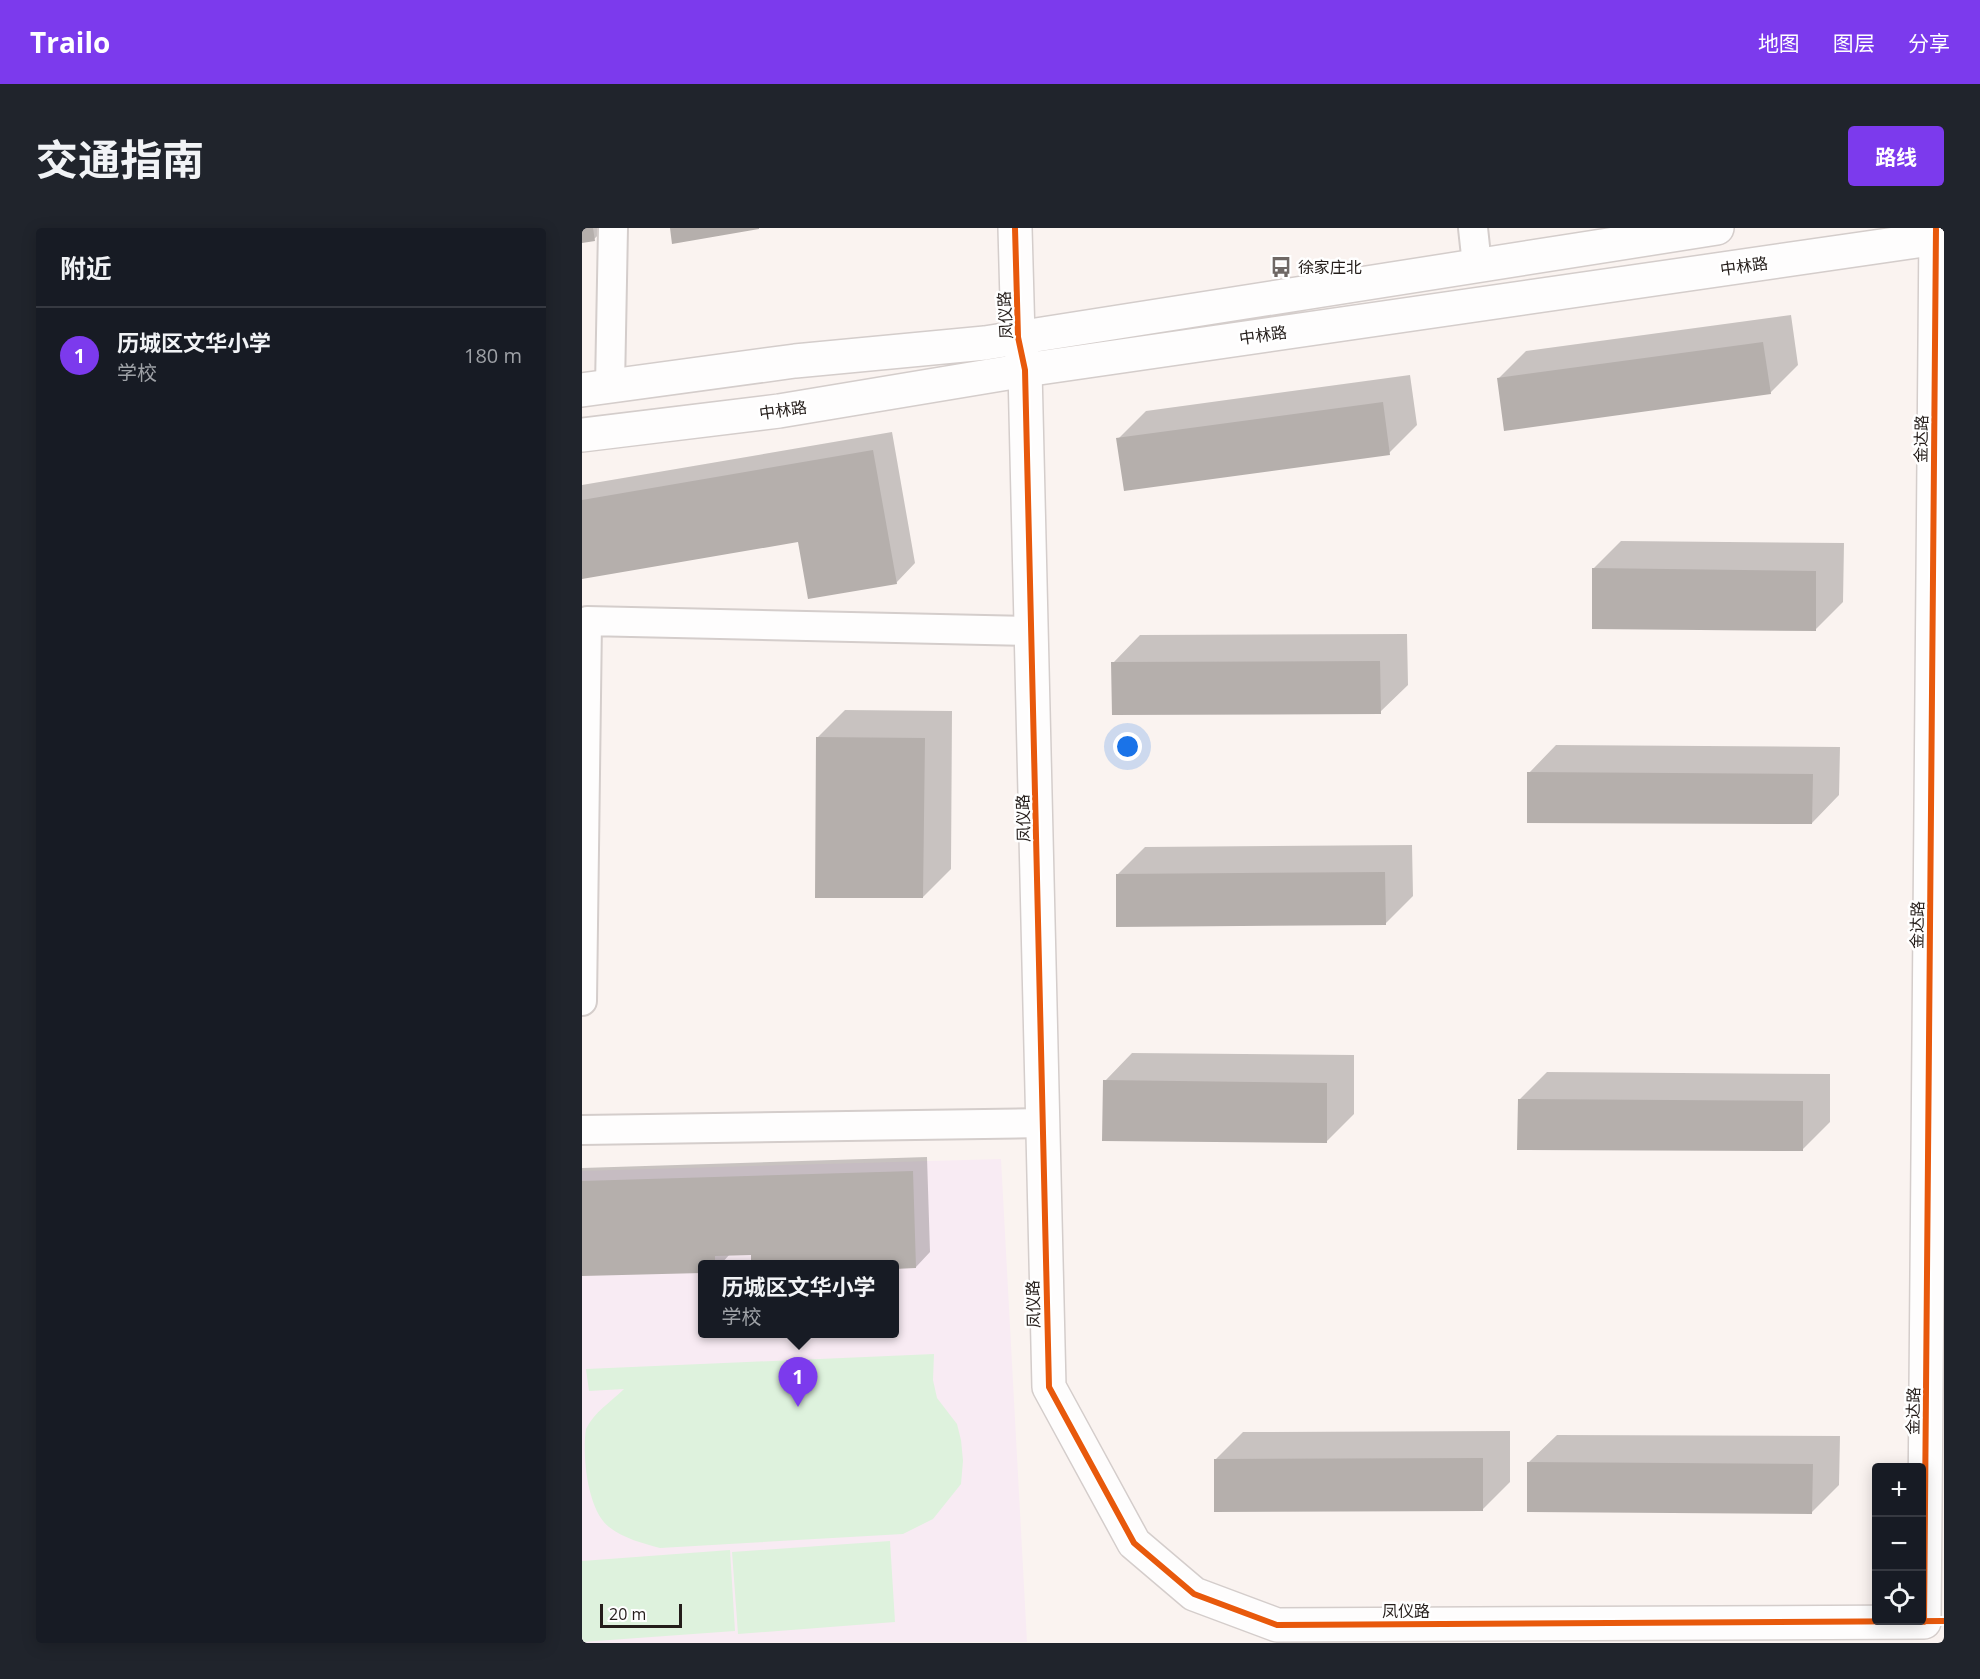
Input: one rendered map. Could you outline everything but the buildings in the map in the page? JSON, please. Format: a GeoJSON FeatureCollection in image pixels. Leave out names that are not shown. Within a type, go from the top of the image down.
{"type":"FeatureCollection","features":[{"type":"Feature","properties":{"kind":"street"},"geometry":{"type":"LineString","coordinates":[[613,228],[596,388],[795,361],[985,343],[1717,228]]}},
{"type":"Feature","properties":{"kind":"street","name":"凤仪路"},"geometry":{"type":"LineString","coordinates":[[1015,228],[1018,337],[1025,370],[1049,1387],[1134,1543],[1194,1594],[1277,1625],[1934,1621]]}},
{"type":"Feature","properties":{"kind":"street"},"geometry":{"type":"LineString","coordinates":[[1473,228],[1477,265]]}},
{"type":"Feature","properties":{"kind":"street","name":"中林路"},"geometry":{"type":"LineString","coordinates":[[582,435],[779,411],[1025,370],[1939,235]]}},
{"type":"Feature","properties":{"kind":"street","name":"金达路"},"geometry":{"type":"LineString","coordinates":[[1934,1621],[1939,235]]}},
{"type":"Feature","properties":{"kind":"street"},"geometry":{"type":"LineString","coordinates":[[582,1001],[587,621],[1032,631]]}},
{"type":"Feature","properties":{"kind":"street"},"geometry":{"type":"LineString","coordinates":[[582,1130],[1043,1123]]}},
{"type":"Feature","properties":{"kind":"shaded area"},"geometry":{"type":"Polygon","coordinates":[[[1001,1159],[1027,1642],[582,1643],[582,1171],[1001,1159]]]}},
{"type":"Feature","properties":{"kind":"green space"},"geometry":{"type":"Polygon","coordinates":[[[934,1354],[933,1380],[937,1398],[957,1424],[961,1440],[963,1461],[961,1484],[933,1519],[903,1534],[660,1548],[621,1535],[609,1527],[596,1508],[586,1467],[586,1429],[598,1412],[624,1389],[589,1391],[586,1369],[934,1354]]]}},
{"type":"Feature","properties":{"kind":"green space"},"geometry":{"type":"Polygon","coordinates":[[[890,1541],[895,1622],[738,1634],[732,1552],[890,1541]]]}},
{"type":"Feature","properties":{"kind":"green space"},"geometry":{"type":"Polygon","coordinates":[[[730,1550],[735,1631],[582,1642],[582,1561],[730,1550]]]}},
{"type":"Feature","properties":{"kind":"cycle path"},"geometry":{"type":"LineString","coordinates":[[1015,228],[1018,337],[1025,370],[1049,1387],[1134,1543],[1194,1594],[1277,1625],[1944,1621]]}},
{"type":"Feature","properties":{"kind":"cycle path"},"geometry":{"type":"LineString","coordinates":[[1924,1571],[1936,228]]}},
{"type":"Feature","properties":{"kind":"place","name":"徐家庄北"},"geometry":{"type":"Point","coordinates":[1281,267]}},
{"type":"Feature","properties":{"kind":"place","name":"历城区文华小学"},"geometry":{"type":"Point","coordinates":[798,1407]}}]}
